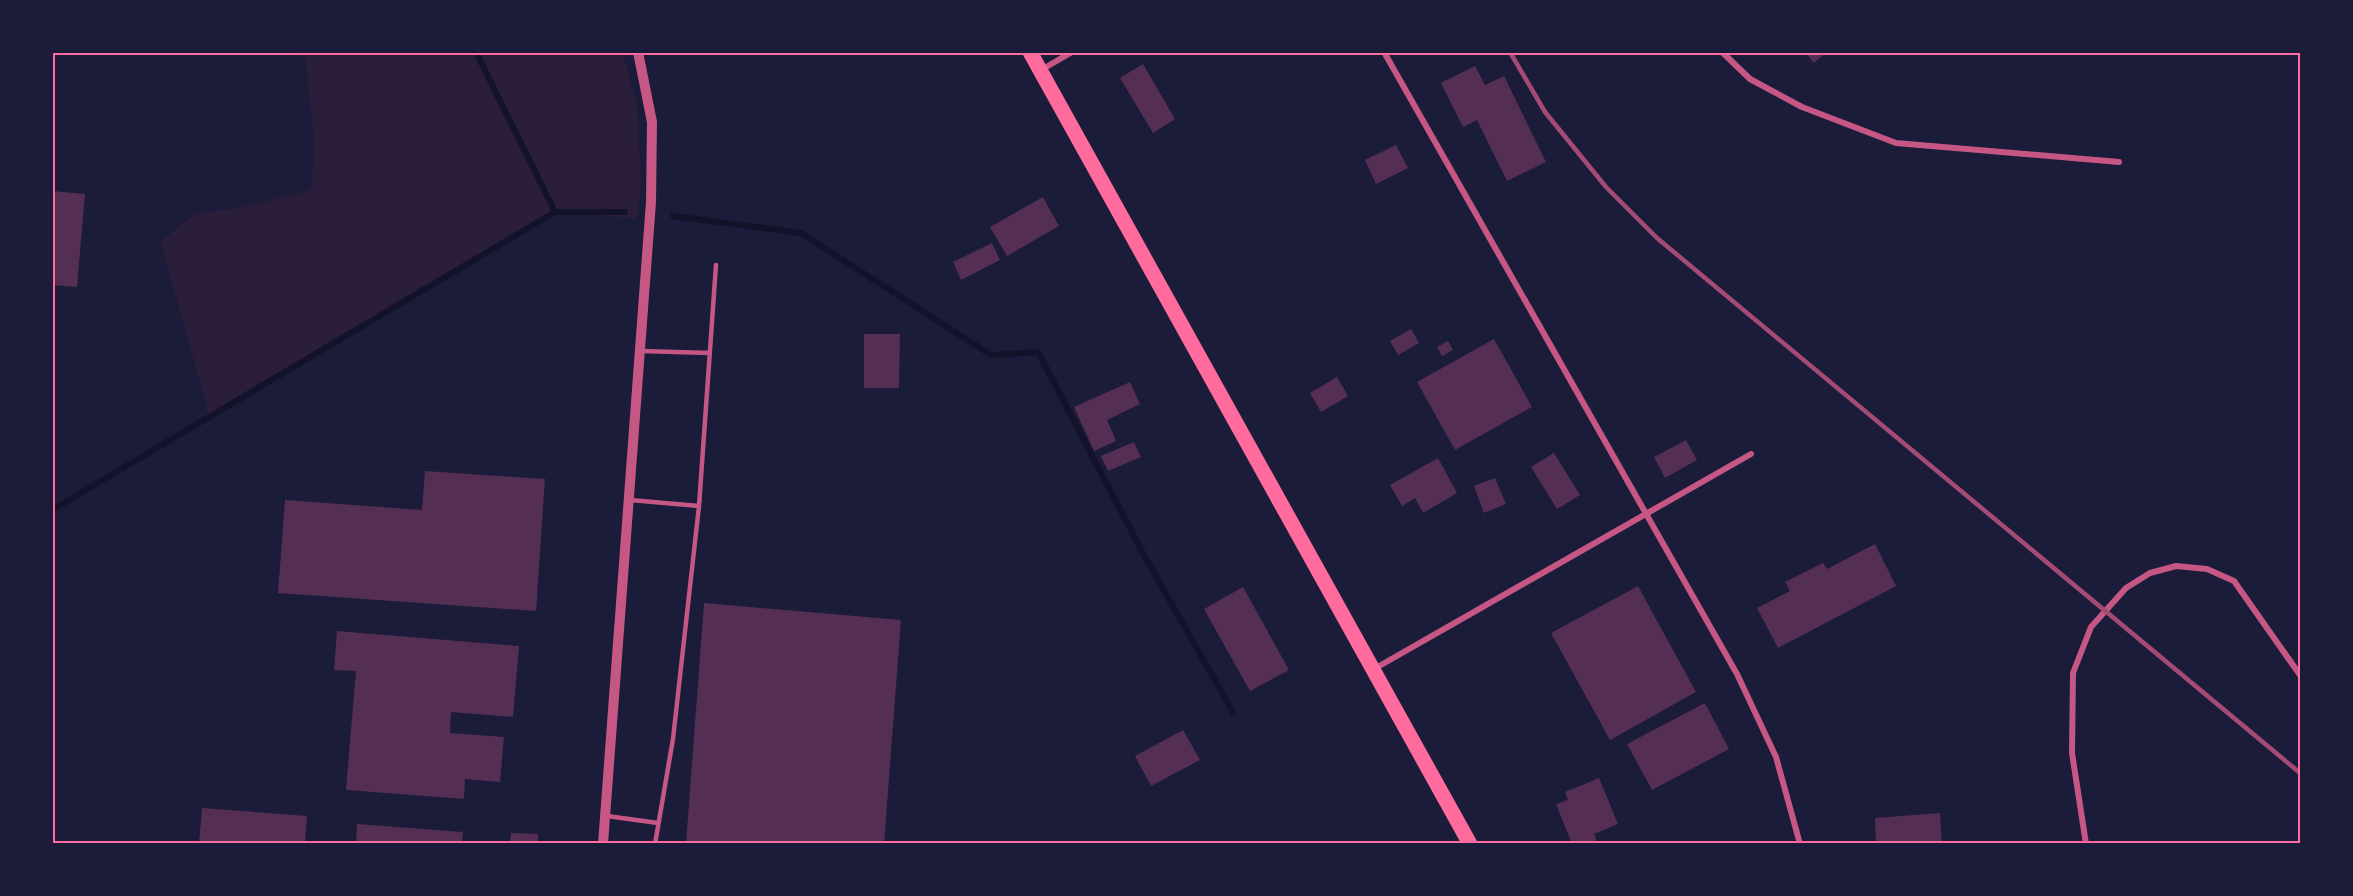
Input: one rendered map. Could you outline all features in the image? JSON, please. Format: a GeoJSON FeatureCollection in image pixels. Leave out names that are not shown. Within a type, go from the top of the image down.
{"type":"FeatureCollection","features":[{"type":"Feature","properties":{"kind":"highway"},"geometry":{"type":"LineString","coordinates":[[1030,52],[1470,843]]}},
{"type":"Feature","properties":{"kind":"street"},"geometry":{"type":"LineString","coordinates":[[603,843],[651,202],[652,122],[638,52]]}},
{"type":"Feature","properties":{"kind":"street"},"geometry":{"type":"LineString","coordinates":[[1041,70],[1072,52]]}},
{"type":"Feature","properties":{"kind":"street"},"geometry":{"type":"LineString","coordinates":[[1384,52],[1737,674],[1776,757],[1800,843]]}},
{"type":"Feature","properties":{"kind":"street"},"geometry":{"type":"LineString","coordinates":[[1722,52],[1750,79],[1802,107],[1896,143],[2119,162]]}},
{"type":"Feature","properties":{"kind":"street"},"geometry":{"type":"LineString","coordinates":[[1374,669],[1751,454]]}},
{"type":"Feature","properties":{"kind":"street"},"geometry":{"type":"LineString","coordinates":[[2086,843],[2072,753],[2073,674],[2091,627],[2126,588],[2150,573],[2176,566],[2207,569],[2234,581],[2301,675]]}},
{"type":"Feature","properties":{"kind":"lane"},"geometry":{"type":"LineString","coordinates":[[655,843],[673,739],[699,506],[716,265]]}},
{"type":"Feature","properties":{"kind":"lane"},"geometry":{"type":"LineString","coordinates":[[639,351],[710,353]]}},
{"type":"Feature","properties":{"kind":"lane"},"geometry":{"type":"LineString","coordinates":[[628,499],[699,506]]}},
{"type":"Feature","properties":{"kind":"lane"},"geometry":{"type":"LineString","coordinates":[[605,815],[658,823]]}},
{"type":"Feature","properties":{"kind":"shaded area"},"geometry":{"type":"Polygon","coordinates":[[[297,53],[623,53],[637,105],[641,182],[637,219],[553,210],[209,414],[160,241],[196,214],[239,208],[311,190],[314,147],[306,60],[297,53]]]}},
{"type":"Feature","properties":{"kind":"building"},"geometry":{"type":"Polygon","coordinates":[[[1805,52],[1827,52],[1814,63],[1805,52]]]}},
{"type":"Feature","properties":{"kind":"building"},"geometry":{"type":"Polygon","coordinates":[[[1143,64],[1175,119],[1153,133],[1120,78],[1143,64]]]}},
{"type":"Feature","properties":{"kind":"building"},"geometry":{"type":"Polygon","coordinates":[[[1475,66],[1485,85],[1504,76],[1546,162],[1507,181],[1477,120],[1463,127],[1441,83],[1475,66]]]}},
{"type":"Feature","properties":{"kind":"building"},"geometry":{"type":"Polygon","coordinates":[[[1396,145],[1408,168],[1376,184],[1365,160],[1396,145]]]}},
{"type":"Feature","properties":{"kind":"building"},"geometry":{"type":"Polygon","coordinates":[[[52,191],[85,194],[77,287],[52,285],[52,191]]]}},
{"type":"Feature","properties":{"kind":"building"},"geometry":{"type":"Polygon","coordinates":[[[1043,197],[1059,226],[1007,256],[990,227],[1043,197]]]}},
{"type":"Feature","properties":{"kind":"building"},"geometry":{"type":"Polygon","coordinates":[[[992,243],[1000,260],[961,280],[953,262],[992,243]]]}},
{"type":"Feature","properties":{"kind":"building"},"geometry":{"type":"Polygon","coordinates":[[[1411,329],[1419,343],[1398,355],[1390,341],[1411,329]]]}},
{"type":"Feature","properties":{"kind":"building"},"geometry":{"type":"Polygon","coordinates":[[[864,334],[900,334],[899,388],[864,388],[864,334]]]}},
{"type":"Feature","properties":{"kind":"building"},"geometry":{"type":"Polygon","coordinates":[[[1494,339],[1532,407],[1455,450],[1417,382],[1494,339]]]}},
{"type":"Feature","properties":{"kind":"building"},"geometry":{"type":"Polygon","coordinates":[[[1448,341],[1453,350],[1442,356],[1437,347],[1448,341]]]}},
{"type":"Feature","properties":{"kind":"building"},"geometry":{"type":"Polygon","coordinates":[[[1337,377],[1348,396],[1321,412],[1310,393],[1337,377]]]}},
{"type":"Feature","properties":{"kind":"building"},"geometry":{"type":"Polygon","coordinates":[[[1130,382],[1140,404],[1107,420],[1116,441],[1094,451],[1074,407],[1130,382]]]}},
{"type":"Feature","properties":{"kind":"building"},"geometry":{"type":"Polygon","coordinates":[[[1686,440],[1697,460],[1665,478],[1654,457],[1686,440]]]}},
{"type":"Feature","properties":{"kind":"building"},"geometry":{"type":"Polygon","coordinates":[[[1134,442],[1141,457],[1108,471],[1101,456],[1134,442]]]}},
{"type":"Feature","properties":{"kind":"building"},"geometry":{"type":"Polygon","coordinates":[[[1554,453],[1580,495],[1557,509],[1531,467],[1554,453]]]}},
{"type":"Feature","properties":{"kind":"building"},"geometry":{"type":"Polygon","coordinates":[[[1438,458],[1457,493],[1423,513],[1415,498],[1402,506],[1390,485],[1438,458]]]}},
{"type":"Feature","properties":{"kind":"building"},"geometry":{"type":"Polygon","coordinates":[[[425,471],[545,479],[536,611],[278,593],[285,500],[422,510],[425,471]]]}},
{"type":"Feature","properties":{"kind":"building"},"geometry":{"type":"Polygon","coordinates":[[[1495,478],[1506,504],[1484,513],[1474,486],[1495,478]]]}},
{"type":"Feature","properties":{"kind":"building"},"geometry":{"type":"Polygon","coordinates":[[[1875,544],[1896,586],[1778,648],[1757,608],[1790,591],[1785,582],[1823,563],[1827,569],[1875,544]]]}},
{"type":"Feature","properties":{"kind":"building"},"geometry":{"type":"Polygon","coordinates":[[[1638,586],[1696,692],[1610,740],[1551,633],[1638,586]]]}},
{"type":"Feature","properties":{"kind":"building"},"geometry":{"type":"Polygon","coordinates":[[[1243,587],[1289,670],[1250,691],[1204,609],[1243,587]]]}},
{"type":"Feature","properties":{"kind":"building"},"geometry":{"type":"Polygon","coordinates":[[[704,603],[901,620],[884,844],[686,844],[704,603]]]}},
{"type":"Feature","properties":{"kind":"building"},"geometry":{"type":"Polygon","coordinates":[[[337,631],[519,646],[513,717],[451,712],[450,733],[504,737],[500,782],[465,779],[464,799],[346,790],[356,671],[334,670],[337,631]]]}},
{"type":"Feature","properties":{"kind":"building"},"geometry":{"type":"Polygon","coordinates":[[[1705,703],[1729,749],[1652,790],[1627,744],[1705,703]]]}},
{"type":"Feature","properties":{"kind":"building"},"geometry":{"type":"Polygon","coordinates":[[[1183,730],[1200,760],[1151,786],[1135,756],[1183,730]]]}},
{"type":"Feature","properties":{"kind":"building"},"geometry":{"type":"Polygon","coordinates":[[[1599,778],[1618,824],[1594,834],[1598,844],[1572,844],[1556,804],[1568,800],[1565,792],[1599,778]]]}},
{"type":"Feature","properties":{"kind":"building"},"geometry":{"type":"Polygon","coordinates":[[[202,808],[307,816],[305,844],[199,844],[202,808]]]}},
{"type":"Feature","properties":{"kind":"building"},"geometry":{"type":"Polygon","coordinates":[[[1940,813],[1942,844],[1876,844],[1875,818],[1940,813]]]}},
{"type":"Feature","properties":{"kind":"building"},"geometry":{"type":"Polygon","coordinates":[[[357,824],[463,832],[462,844],[356,844],[357,824]]]}},
{"type":"Feature","properties":{"kind":"building"},"geometry":{"type":"Polygon","coordinates":[[[511,833],[538,834],[538,844],[510,844],[511,833]]]}},
{"type":"Feature","properties":{"kind":"waterway"},"geometry":{"type":"LineString","coordinates":[[476,52],[555,212]]}},
{"type":"Feature","properties":{"kind":"waterway"},"geometry":{"type":"LineString","coordinates":[[52,510],[555,212],[625,212]]}},
{"type":"Feature","properties":{"kind":"waterway"},"geometry":{"type":"LineString","coordinates":[[673,216],[801,233],[991,355],[1038,352],[1145,557],[1233,712]]}},
{"type":"Feature","properties":{"kind":"railway"},"geometry":{"type":"LineString","coordinates":[[1510,52],[1545,112],[1606,187],[1657,238],[2300,773]]}}]}
